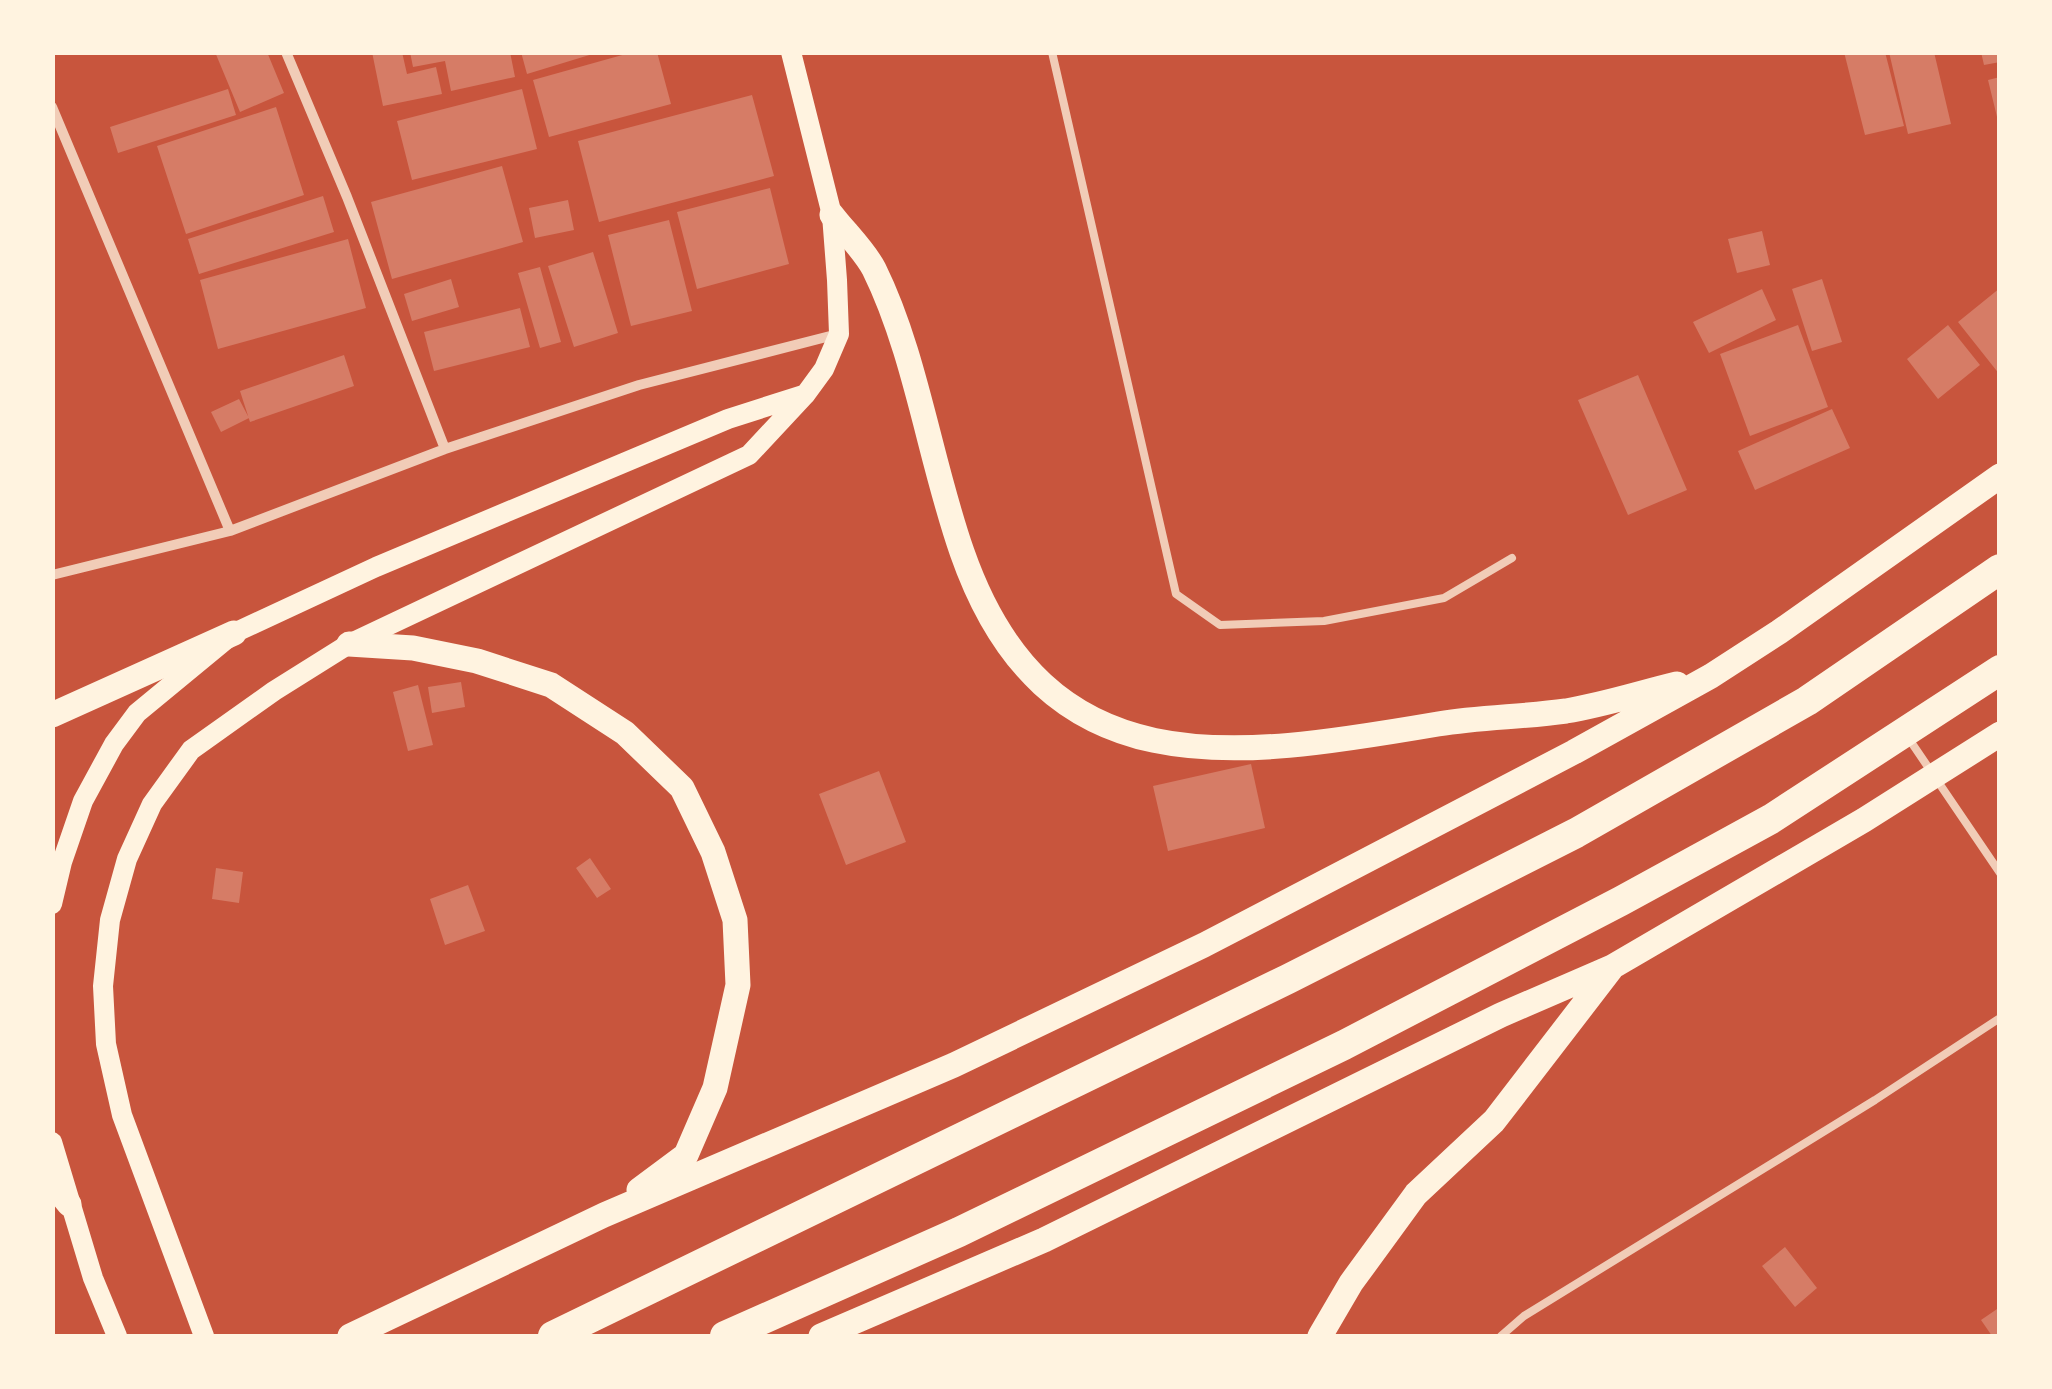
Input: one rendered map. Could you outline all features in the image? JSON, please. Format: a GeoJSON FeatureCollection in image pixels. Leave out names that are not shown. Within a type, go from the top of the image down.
{"type":"FeatureCollection","features":[{"type":"Feature","properties":{"kind":"highway"},"geometry":{"type":"LineString","coordinates":[[553,1336],[1270,988],[1576,833],[1807,701],[2000,569]]}},
{"type":"Feature","properties":{"kind":"highway"},"geometry":{"type":"LineString","coordinates":[[725,1336],[959,1232],[1344,1045],[1621,901],[1754,828],[2000,670]]}},
{"type":"Feature","properties":{"kind":"main road"},"geometry":{"type":"LineString","coordinates":[[204,1336],[174,1248],[145,1184],[122,1115],[106,1044],[103,986],[110,920],[127,859],[152,804],[191,750],[234,717],[349,644],[749,455],[805,394],[824,369],[838,334],[832,215],[792,52]]}},
{"type":"Feature","properties":{"kind":"main road"},"geometry":{"type":"LineString","coordinates":[[832,215],[873,266],[897,330],[962,552],[988,614],[1022,664],[1060,700],[1098,724],[1145,740],[1203,746],[1276,746],[1353,739],[1502,714],[1566,711],[1711,676]]}},
{"type":"Feature","properties":{"kind":"main road"},"geometry":{"type":"LineString","coordinates":[[52,715],[376,566],[692,434],[805,394]]}},
{"type":"Feature","properties":{"kind":"main road"},"geometry":{"type":"LineString","coordinates":[[350,1336],[604,1215],[954,1065],[1204,945],[1711,676],[2000,476]]}},
{"type":"Feature","properties":{"kind":"main road"},"geometry":{"type":"LineString","coordinates":[[52,904],[83,801],[114,744],[137,713],[234,633]]}},
{"type":"Feature","properties":{"kind":"main road"},"geometry":{"type":"LineString","coordinates":[[349,644],[413,648],[478,661],[551,685],[625,733],[682,788],[713,852],[736,920],[738,985],[715,1088],[686,1155],[604,1215]]}},
{"type":"Feature","properties":{"kind":"main road"},"geometry":{"type":"LineString","coordinates":[[821,1336],[1044,1240],[1502,1015],[1612,967],[2000,734]]}},
{"type":"Feature","properties":{"kind":"main road"},"geometry":{"type":"LineString","coordinates":[[1320,1336],[1351,1283],[1416,1194],[1494,1121],[1612,967]]}},
{"type":"Feature","properties":{"kind":"main road"},"geometry":{"type":"LineString","coordinates":[[52,1142],[93,1278],[117,1336]]}},
{"type":"Feature","properties":{"kind":"main road"},"geometry":{"type":"LineString","coordinates":[[52,1183],[69,1204]]}},
{"type":"Feature","properties":{"kind":"street"},"geometry":{"type":"LineString","coordinates":[[286,52],[445,449]]}},
{"type":"Feature","properties":{"kind":"street"},"geometry":{"type":"LineString","coordinates":[[52,107],[230,531]]}},
{"type":"Feature","properties":{"kind":"street"},"geometry":{"type":"LineString","coordinates":[[52,575],[230,531],[445,449],[639,385],[838,334]]}},
{"type":"Feature","properties":{"kind":"lane"},"geometry":{"type":"LineString","coordinates":[[1052,52],[1176,594],[1220,625],[1324,621],[1444,598],[1512,558]]}},
{"type":"Feature","properties":{"kind":"lane"},"geometry":{"type":"LineString","coordinates":[[1904,732],[2000,873]]}},
{"type":"Feature","properties":{"kind":"lane"},"geometry":{"type":"LineString","coordinates":[[1501,1336],[1556,1296],[1875,1100],[2000,1018]]}},
{"type":"Feature","properties":{"kind":"building"},"geometry":{"type":"Polygon","coordinates":[[[215,52],[267,52],[284,93],[240,112],[215,52]]]}},
{"type":"Feature","properties":{"kind":"building"},"geometry":{"type":"Polygon","coordinates":[[[372,52],[402,52],[407,74],[436,67],[442,94],[383,106],[372,52]]]}},
{"type":"Feature","properties":{"kind":"building"},"geometry":{"type":"Polygon","coordinates":[[[410,52],[510,52],[515,77],[451,91],[445,61],[413,67],[410,52]]]}},
{"type":"Feature","properties":{"kind":"building"},"geometry":{"type":"Polygon","coordinates":[[[521,52],[596,52],[596,53],[527,74],[521,52]]]}},
{"type":"Feature","properties":{"kind":"building"},"geometry":{"type":"Polygon","coordinates":[[[633,52],[657,52],[671,104],[549,137],[533,80],[633,52]]]}},
{"type":"Feature","properties":{"kind":"building"},"geometry":{"type":"Polygon","coordinates":[[[1844,52],[1885,52],[1904,126],[1865,135],[1844,52]]]}},
{"type":"Feature","properties":{"kind":"building"},"geometry":{"type":"Polygon","coordinates":[[[1889,52],[1934,52],[1951,124],[1908,134],[1889,52]]]}},
{"type":"Feature","properties":{"kind":"building"},"geometry":{"type":"Polygon","coordinates":[[[1981,52],[2000,52],[2000,62],[1984,65],[1981,52]]]}},
{"type":"Feature","properties":{"kind":"building"},"geometry":{"type":"Polygon","coordinates":[[[2000,77],[2000,121],[1998,121],[1988,80],[2000,77]]]}},
{"type":"Feature","properties":{"kind":"building"},"geometry":{"type":"Polygon","coordinates":[[[228,89],[236,115],[118,153],[110,127],[228,89]]]}},
{"type":"Feature","properties":{"kind":"building"},"geometry":{"type":"Polygon","coordinates":[[[522,89],[537,149],[412,180],[397,121],[522,89]]]}},
{"type":"Feature","properties":{"kind":"building"},"geometry":{"type":"Polygon","coordinates":[[[752,95],[774,176],[599,222],[578,141],[752,95]]]}},
{"type":"Feature","properties":{"kind":"building"},"geometry":{"type":"Polygon","coordinates":[[[276,107],[304,195],[186,234],[157,146],[276,107]]]}},
{"type":"Feature","properties":{"kind":"building"},"geometry":{"type":"Polygon","coordinates":[[[502,166],[523,242],[392,279],[371,202],[502,166]]]}},
{"type":"Feature","properties":{"kind":"building"},"geometry":{"type":"Polygon","coordinates":[[[770,188],[789,264],[697,289],[677,212],[770,188]]]}},
{"type":"Feature","properties":{"kind":"building"},"geometry":{"type":"Polygon","coordinates":[[[323,196],[334,232],[199,274],[188,239],[323,196]]]}},
{"type":"Feature","properties":{"kind":"building"},"geometry":{"type":"Polygon","coordinates":[[[568,200],[574,230],[535,238],[529,208],[568,200]]]}},
{"type":"Feature","properties":{"kind":"building"},"geometry":{"type":"Polygon","coordinates":[[[669,220],[692,311],[631,326],[608,235],[669,220]]]}},
{"type":"Feature","properties":{"kind":"building"},"geometry":{"type":"Polygon","coordinates":[[[1762,231],[1770,265],[1737,273],[1728,239],[1762,231]]]}},
{"type":"Feature","properties":{"kind":"building"},"geometry":{"type":"Polygon","coordinates":[[[348,239],[366,308],[218,349],[200,280],[348,239]]]}},
{"type":"Feature","properties":{"kind":"building"},"geometry":{"type":"Polygon","coordinates":[[[593,252],[618,333],[574,347],[548,266],[593,252]]]}},
{"type":"Feature","properties":{"kind":"building"},"geometry":{"type":"Polygon","coordinates":[[[540,267],[561,342],[540,348],[518,273],[540,267]]]}},
{"type":"Feature","properties":{"kind":"building"},"geometry":{"type":"Polygon","coordinates":[[[451,279],[459,307],[412,321],[404,294],[451,279]]]}},
{"type":"Feature","properties":{"kind":"building"},"geometry":{"type":"Polygon","coordinates":[[[1822,279],[1842,342],[1812,351],[1792,289],[1822,279]]]}},
{"type":"Feature","properties":{"kind":"building"},"geometry":{"type":"Polygon","coordinates":[[[2000,288],[2000,375],[1958,322],[2000,288]]]}},
{"type":"Feature","properties":{"kind":"building"},"geometry":{"type":"Polygon","coordinates":[[[1762,289],[1776,320],[1709,353],[1693,322],[1762,289]]]}},
{"type":"Feature","properties":{"kind":"building"},"geometry":{"type":"Polygon","coordinates":[[[520,308],[530,347],[434,371],[424,332],[520,308]]]}},
{"type":"Feature","properties":{"kind":"building"},"geometry":{"type":"Polygon","coordinates":[[[1798,325],[1828,407],[1750,436],[1720,354],[1798,325]]]}},
{"type":"Feature","properties":{"kind":"building"},"geometry":{"type":"Polygon","coordinates":[[[1948,325],[1980,365],[1938,399],[1907,359],[1948,325]]]}},
{"type":"Feature","properties":{"kind":"building"},"geometry":{"type":"Polygon","coordinates":[[[344,355],[354,386],[250,422],[240,391],[344,355]]]}},
{"type":"Feature","properties":{"kind":"building"},"geometry":{"type":"Polygon","coordinates":[[[1638,375],[1687,490],[1628,515],[1578,400],[1638,375]]]}},
{"type":"Feature","properties":{"kind":"building"},"geometry":{"type":"Polygon","coordinates":[[[239,399],[249,418],[221,432],[211,412],[239,399]]]}},
{"type":"Feature","properties":{"kind":"building"},"geometry":{"type":"Polygon","coordinates":[[[1832,409],[1850,448],[1755,490],[1738,451],[1832,409]]]}},
{"type":"Feature","properties":{"kind":"building"},"geometry":{"type":"Polygon","coordinates":[[[461,682],[465,707],[432,713],[428,687],[461,682]]]}},
{"type":"Feature","properties":{"kind":"building"},"geometry":{"type":"Polygon","coordinates":[[[418,685],[433,745],[408,751],[393,692],[418,685]]]}},
{"type":"Feature","properties":{"kind":"building"},"geometry":{"type":"Polygon","coordinates":[[[1251,764],[1265,828],[1168,851],[1153,786],[1251,764]]]}},
{"type":"Feature","properties":{"kind":"building"},"geometry":{"type":"Polygon","coordinates":[[[879,771],[906,842],[846,865],[819,794],[879,771]]]}},
{"type":"Feature","properties":{"kind":"building"},"geometry":{"type":"Polygon","coordinates":[[[590,858],[611,889],[597,898],[576,868],[590,858]]]}},
{"type":"Feature","properties":{"kind":"building"},"geometry":{"type":"Polygon","coordinates":[[[216,868],[243,872],[239,903],[212,899],[216,868]]]}},
{"type":"Feature","properties":{"kind":"building"},"geometry":{"type":"Polygon","coordinates":[[[468,885],[485,931],[445,945],[430,899],[468,885]]]}},
{"type":"Feature","properties":{"kind":"building"},"geometry":{"type":"Polygon","coordinates":[[[1785,1247],[1817,1288],[1795,1307],[1762,1266],[1785,1247]]]}},
{"type":"Feature","properties":{"kind":"building"},"geometry":{"type":"Polygon","coordinates":[[[2000,1307],[2000,1336],[1992,1336],[1981,1320],[2000,1307]]]}}]}
